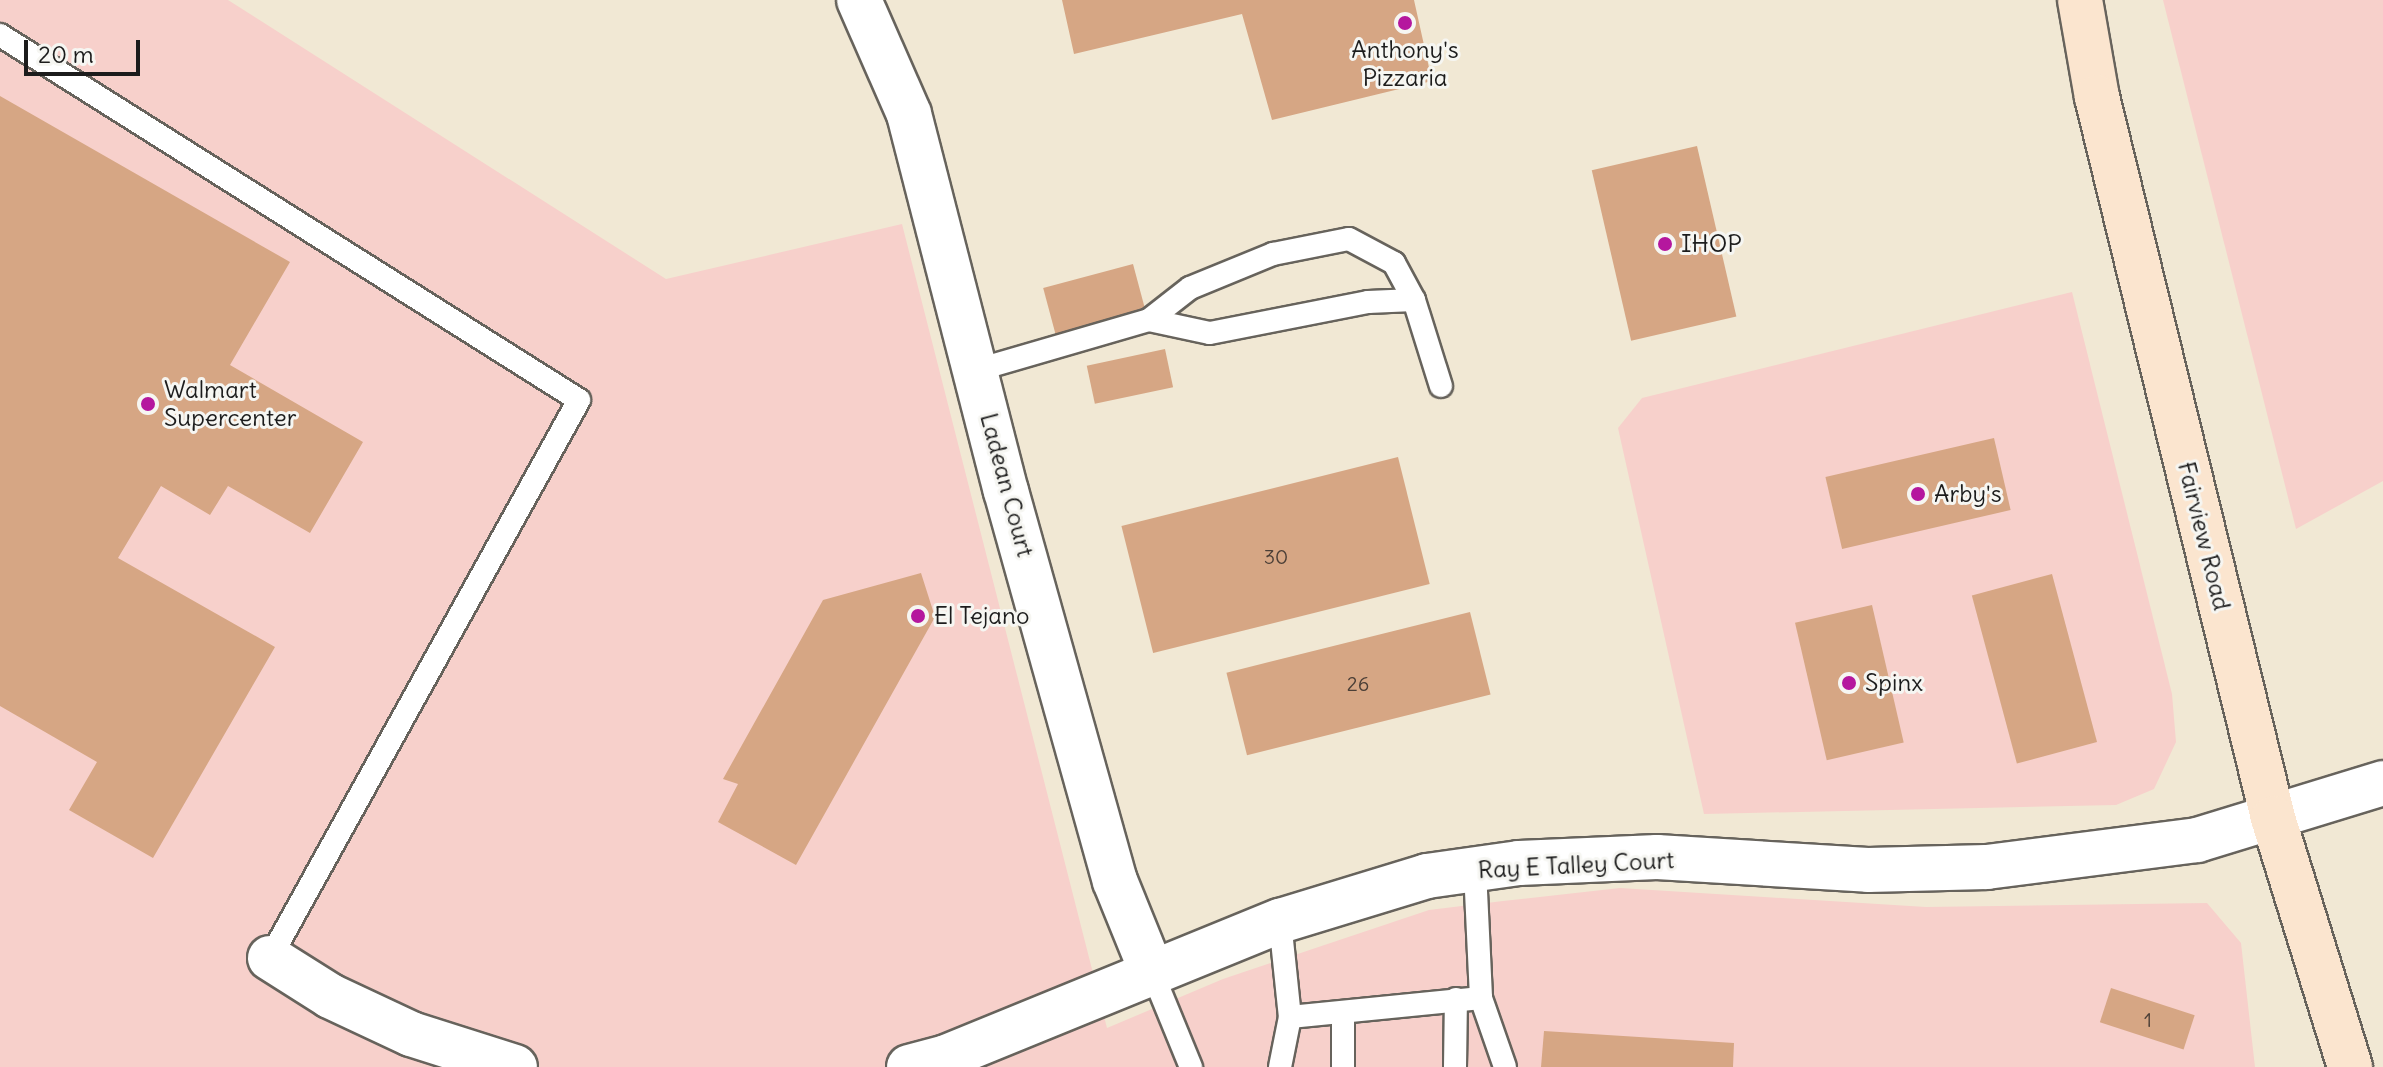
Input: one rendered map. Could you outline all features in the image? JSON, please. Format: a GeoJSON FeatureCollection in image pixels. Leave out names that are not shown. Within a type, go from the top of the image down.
{"type":"FeatureCollection","features":[{"type":"Feature","properties":{"kind":"main road","name":"Fairview Road"},"geometry":{"type":"LineString","coordinates":[[2080,0],[2097,97],[2273,818],[2350,1067]]}},
{"type":"Feature","properties":{"kind":"street","name":"Ladean Court"},"geometry":{"type":"LineString","coordinates":[[859,0],[909,114],[1115,881],[1152,972]]}},
{"type":"Feature","properties":{"kind":"street","name":"Ray E Talley Court"},"geometry":{"type":"LineString","coordinates":[[909,1067],[946,1057],[1280,921],[1427,876],[1657,857],[1868,870],[1987,867],[2197,840],[2383,783]]}},
{"type":"Feature","properties":{"kind":"street"},"geometry":{"type":"LineString","coordinates":[[270,958],[330,996],[411,1034],[515,1067]]}},
{"type":"Feature","properties":{"kind":"lane"},"geometry":{"type":"LineString","coordinates":[[0,35],[579,400],[270,958]]}},
{"type":"Feature","properties":{"kind":"lane"},"geometry":{"type":"LineString","coordinates":[[977,370],[1149,320],[1190,288],[1273,254],[1349,239],[1394,263],[1414,300],[1441,386]]}},
{"type":"Feature","properties":{"kind":"lane"},"geometry":{"type":"LineString","coordinates":[[1149,320],[1210,333],[1368,302],[1414,300]]}},
{"type":"Feature","properties":{"kind":"lane"},"geometry":{"type":"LineString","coordinates":[[1475,870],[1481,998],[1505,1067]]}},
{"type":"Feature","properties":{"kind":"lane"},"geometry":{"type":"LineString","coordinates":[[1280,921],[1290,1017],[1280,1067]]}},
{"type":"Feature","properties":{"kind":"lane"},"geometry":{"type":"LineString","coordinates":[[1152,972],[1191,1067]]}},
{"type":"Feature","properties":{"kind":"lane"},"geometry":{"type":"LineString","coordinates":[[1290,1017],[1481,998]]}},
{"type":"Feature","properties":{"kind":"lane"},"geometry":{"type":"LineString","coordinates":[[1455,1067],[1456,999]]}},
{"type":"Feature","properties":{"kind":"lane"},"geometry":{"type":"LineString","coordinates":[[1343,1014],[1343,1067]]}},
{"type":"Feature","properties":{"kind":"shaded area"},"geometry":{"type":"Polygon","coordinates":[[[0,0],[228,0],[666,279],[902,224],[1107,1028],[1223,979],[1429,910],[1503,901],[1620,888],[1926,907],[2207,903],[2241,943],[2255,1067],[0,1067],[0,0]]]}},
{"type":"Feature","properties":{"kind":"shaded area"},"geometry":{"type":"Polygon","coordinates":[[[2163,0],[2383,0],[2383,481],[2296,529],[2163,0]]]}},
{"type":"Feature","properties":{"kind":"shaded area"},"geometry":{"type":"Polygon","coordinates":[[[2072,292],[2172,694],[2176,742],[2154,789],[2116,805],[1704,814],[1618,428],[1642,398],[2072,292]]]}},
{"type":"Feature","properties":{"kind":"building"},"geometry":{"type":"Polygon","coordinates":[[[1062,0],[1414,0],[1432,81],[1272,120],[1242,14],[1074,54],[1062,0]]]}},
{"type":"Feature","properties":{"kind":"building","name":"Walmart Supercenter"},"geometry":{"type":"Polygon","coordinates":[[[0,96],[290,262],[230,365],[363,442],[310,533],[228,486],[210,515],[161,486],[118,558],[275,647],[153,858],[69,810],[97,762],[0,706],[0,96]]]}},
{"type":"Feature","properties":{"kind":"building","name":"IHOP"},"geometry":{"type":"Polygon","coordinates":[[[1697,146],[1736,317],[1631,341],[1592,170],[1697,146]]]}},
{"type":"Feature","properties":{"kind":"building"},"geometry":{"type":"Polygon","coordinates":[[[1133,264],[1147,316],[1057,340],[1043,288],[1133,264]]]}},
{"type":"Feature","properties":{"kind":"building"},"geometry":{"type":"Polygon","coordinates":[[[1165,349],[1173,387],[1095,404],[1087,366],[1165,349]]]}},
{"type":"Feature","properties":{"kind":"building","name":"Arby's"},"geometry":{"type":"Polygon","coordinates":[[[1994,438],[2011,510],[1842,549],[1825,477],[1994,438]]]}},
{"type":"Feature","properties":{"kind":"building"},"geometry":{"type":"Polygon","coordinates":[[[1398,457],[1430,584],[1153,653],[1121,526],[1398,457]]]}},
{"type":"Feature","properties":{"kind":"building"},"geometry":{"type":"Polygon","coordinates":[[[921,573],[935,617],[796,865],[718,822],[738,784],[723,779],[823,600],[921,573]]]}},
{"type":"Feature","properties":{"kind":"building"},"geometry":{"type":"Polygon","coordinates":[[[2052,574],[2097,742],[2017,764],[1972,595],[2052,574]]]}},
{"type":"Feature","properties":{"kind":"building","name":"Spinx"},"geometry":{"type":"Polygon","coordinates":[[[1872,605],[1904,742],[1827,760],[1795,623],[1872,605]]]}},
{"type":"Feature","properties":{"kind":"building"},"geometry":{"type":"Polygon","coordinates":[[[1470,612],[1491,694],[1247,755],[1226,673],[1470,612]]]}},
{"type":"Feature","properties":{"kind":"building"},"geometry":{"type":"Polygon","coordinates":[[[2111,988],[2195,1015],[2184,1049],[2100,1022],[2111,988]]]}},
{"type":"Feature","properties":{"kind":"building"},"geometry":{"type":"Polygon","coordinates":[[[1544,1031],[1734,1043],[1733,1067],[1541,1067],[1544,1031]]]}},
{"type":"Feature","properties":{"kind":"place","name":"Anthony's Pizzaria"},"geometry":{"type":"Point","coordinates":[1405,23]}},
{"type":"Feature","properties":{"kind":"place","name":"IHOP"},"geometry":{"type":"Point","coordinates":[1665,244]}},
{"type":"Feature","properties":{"kind":"place","name":"Walmart Supercenter"},"geometry":{"type":"Point","coordinates":[148,404]}},
{"type":"Feature","properties":{"kind":"place","name":"Arby's"},"geometry":{"type":"Point","coordinates":[1918,494]}},
{"type":"Feature","properties":{"kind":"place","name":"El Tejano"},"geometry":{"type":"Point","coordinates":[918,616]}},
{"type":"Feature","properties":{"kind":"place","name":"Spinx"},"geometry":{"type":"Point","coordinates":[1849,683]}}]}
